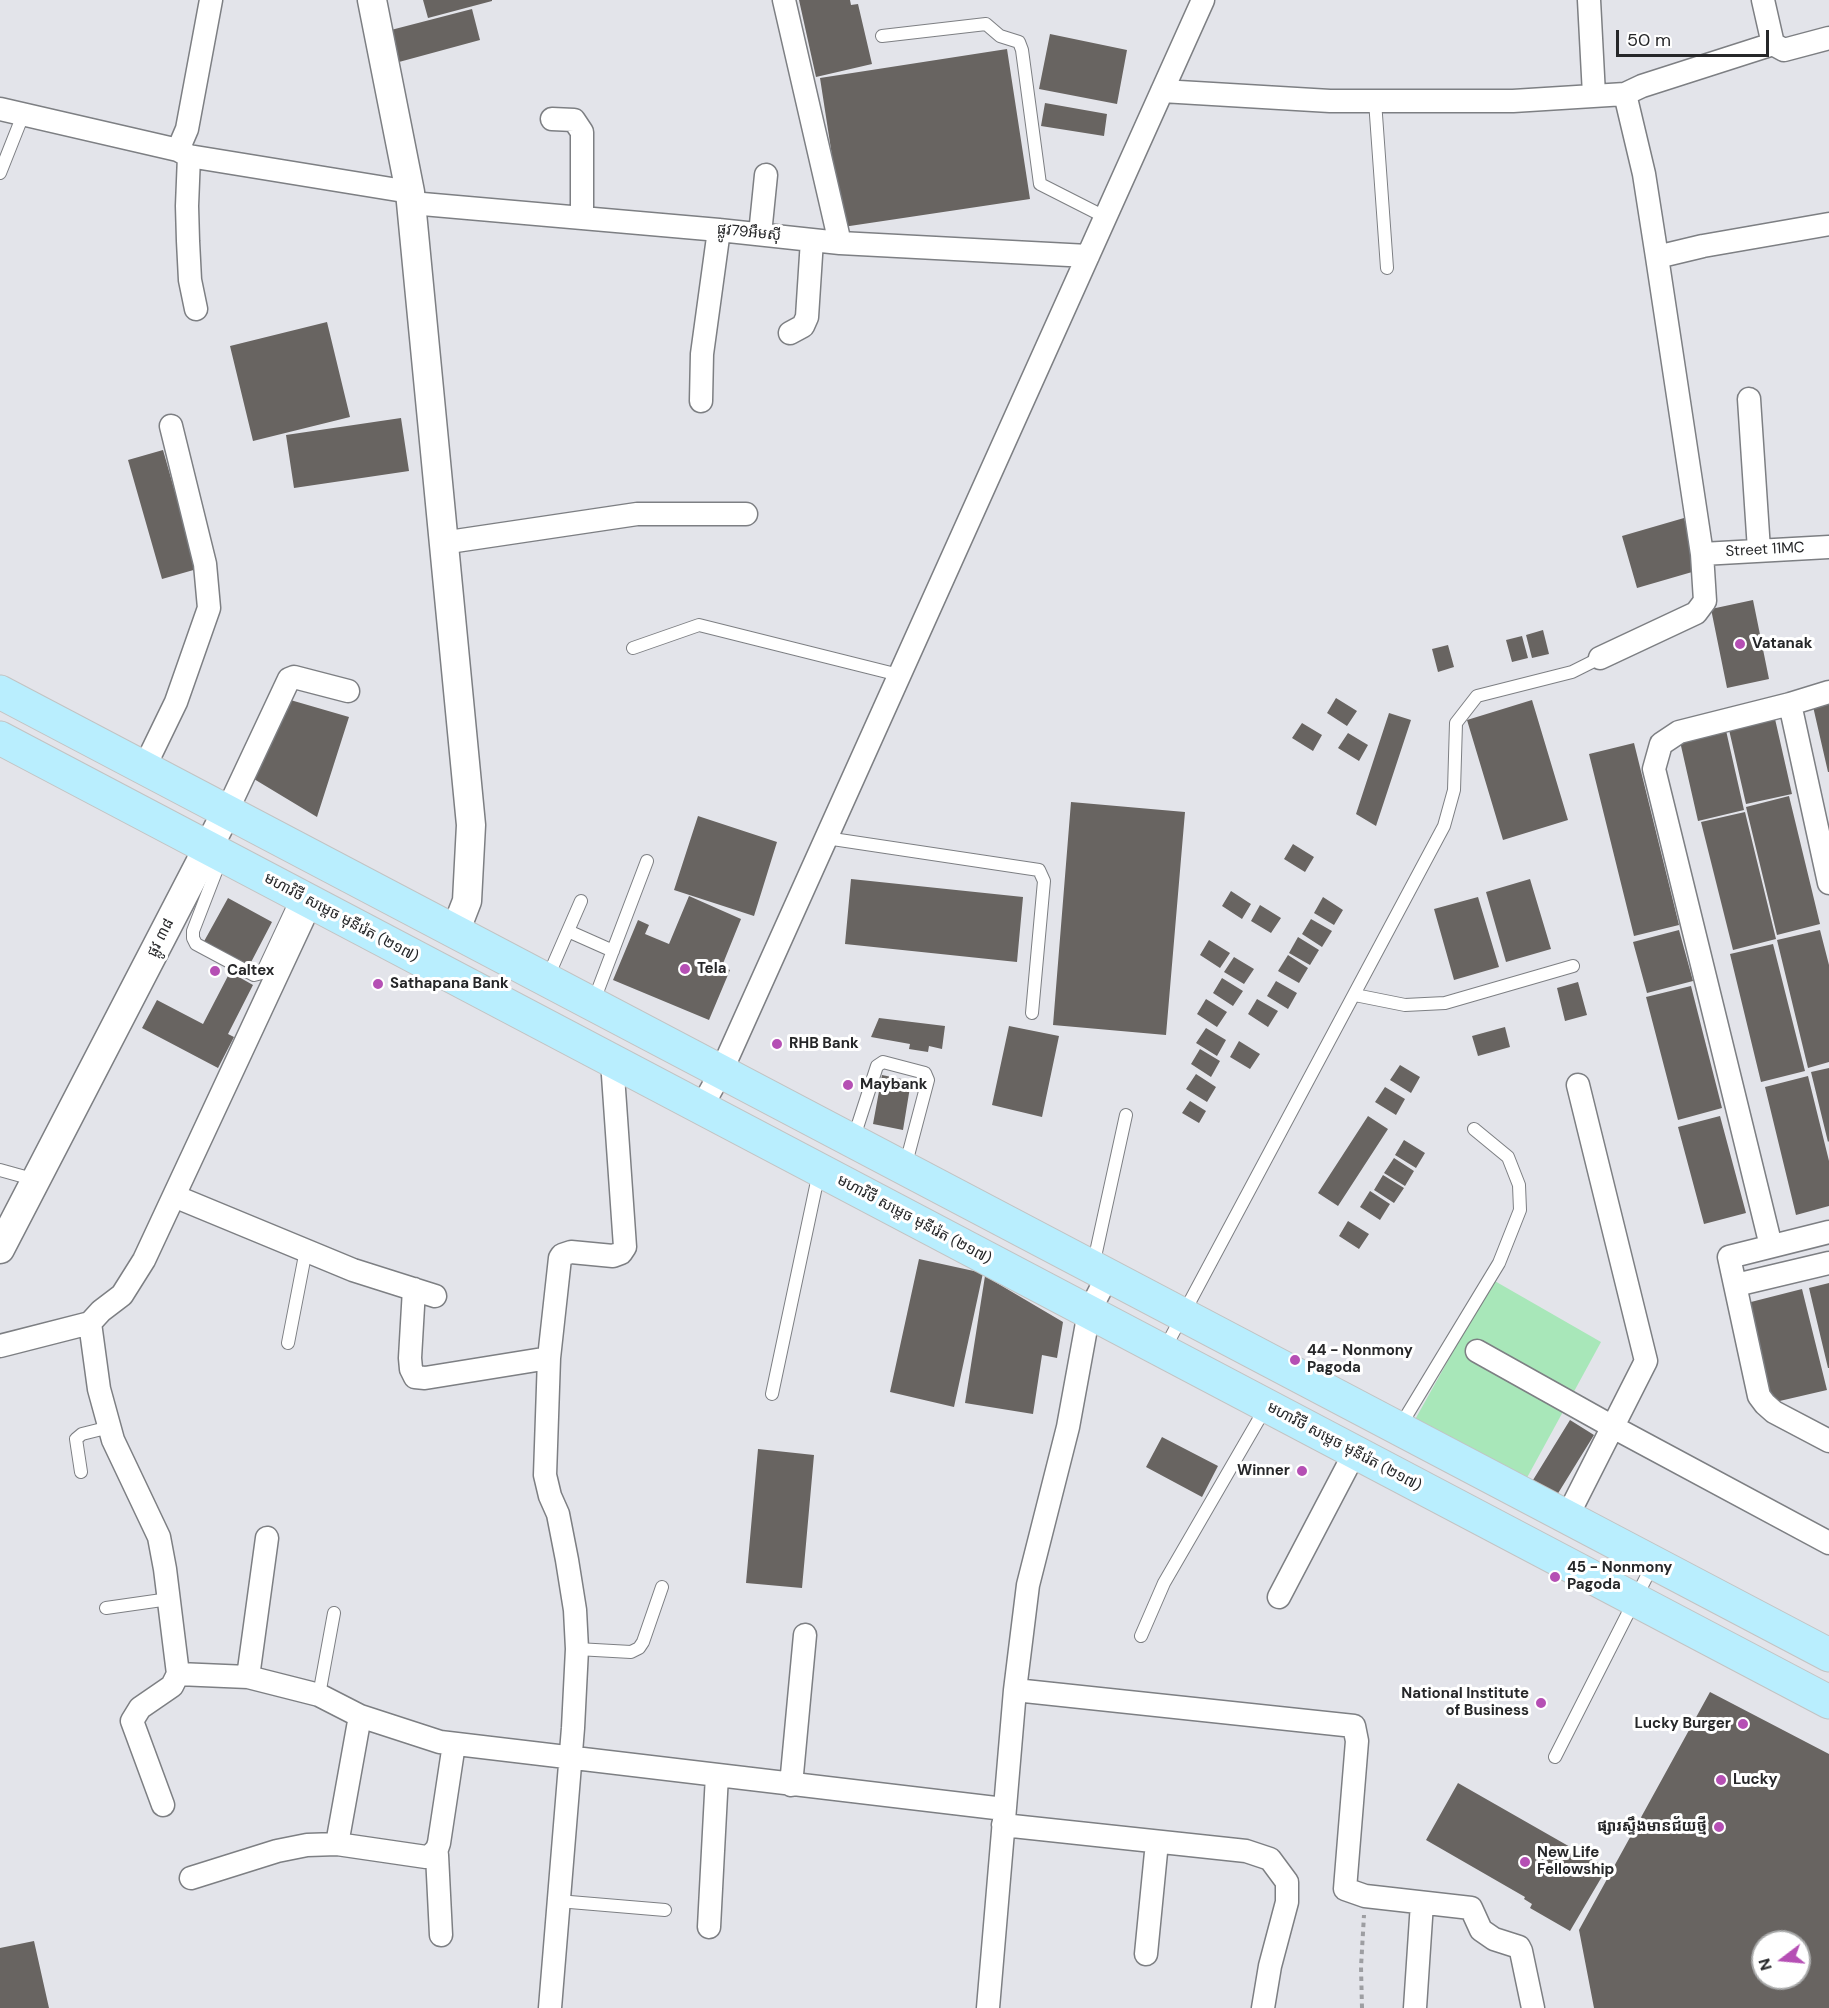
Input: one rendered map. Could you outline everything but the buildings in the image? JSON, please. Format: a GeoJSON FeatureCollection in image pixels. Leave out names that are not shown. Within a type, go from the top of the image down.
{"type":"FeatureCollection","features":[{"type":"Feature","properties":{"kind":"main road"},"geometry":{"type":"LineString","coordinates":[[0,692],[1829,1655]]}},
{"type":"Feature","properties":{"kind":"main road","name":"មហាវិថី សម្តេច មុនីរ៉េត (២១៧)"},"geometry":{"type":"LineString","coordinates":[[0,738],[1829,1702]]}},
{"type":"Feature","properties":{"kind":"street"},"geometry":{"type":"LineString","coordinates":[[196,309],[190,280],[183,153],[211,0]]}},
{"type":"Feature","properties":{"kind":"street"},"geometry":{"type":"LineString","coordinates":[[372,0],[410,197],[471,825],[467,901],[455,932]]}},
{"type":"Feature","properties":{"kind":"street"},"geometry":{"type":"LineString","coordinates":[[784,0],[840,243]]}},
{"type":"Feature","properties":{"kind":"street"},"geometry":{"type":"LineString","coordinates":[[701,1108],[721,1072],[1203,0]]}},
{"type":"Feature","properties":{"kind":"street"},"geometry":{"type":"LineString","coordinates":[[1589,0],[1593,96]]}},
{"type":"Feature","properties":{"kind":"street"},"geometry":{"type":"LineString","coordinates":[[1763,0],[1773,44]]}},
{"type":"Feature","properties":{"kind":"street"},"geometry":{"type":"LineString","coordinates":[[1162,91],[1330,101],[1513,100],[1593,96],[1625,93],[1773,44],[1784,50],[1829,39]]}},
{"type":"Feature","properties":{"kind":"street"},"geometry":{"type":"LineString","coordinates":[[1600,658],[1696,613],[1705,601],[1702,554],[1658,257],[1644,174],[1625,93]]}},
{"type":"Feature","properties":{"kind":"street","name":"ផ្លូវ79អឹមស៊ី"},"geometry":{"type":"LineString","coordinates":[[0,109],[183,153],[410,197],[582,218],[840,243],[1088,256]]}},
{"type":"Feature","properties":{"kind":"street"},"geometry":{"type":"LineString","coordinates":[[552,119],[574,120],[582,132],[582,218]]}},
{"type":"Feature","properties":{"kind":"street"},"geometry":{"type":"LineString","coordinates":[[760,234],[766,174]]}},
{"type":"Feature","properties":{"kind":"street"},"geometry":{"type":"LineString","coordinates":[[1658,257],[1703,246],[1829,224]]}},
{"type":"Feature","properties":{"kind":"street"},"geometry":{"type":"LineString","coordinates":[[701,401],[702,354],[719,230]]}},
{"type":"Feature","properties":{"kind":"street"},"geometry":{"type":"LineString","coordinates":[[790,333],[803,326],[807,317],[812,240]]}},
{"type":"Feature","properties":{"kind":"street"},"geometry":{"type":"LineString","coordinates":[[1749,399],[1759,550]]}},
{"type":"Feature","properties":{"kind":"street"},"geometry":{"type":"LineString","coordinates":[[144,768],[176,702],[209,608],[206,564],[171,426]]}},
{"type":"Feature","properties":{"kind":"street"},"geometry":{"type":"LineString","coordinates":[[442,543],[636,514],[746,514]]}},
{"type":"Feature","properties":{"kind":"street","name":"Street 11MC"},"geometry":{"type":"LineString","coordinates":[[1702,554],[1829,547]]}},
{"type":"Feature","properties":{"kind":"street","name":"ផ្លូវ ៣៨"},"geometry":{"type":"LineString","coordinates":[[0,1249],[215,851],[226,811],[289,680],[294,677],[348,691]]}},
{"type":"Feature","properties":{"kind":"street"},"geometry":{"type":"LineString","coordinates":[[1771,1246],[1654,769],[1661,744],[1679,732],[1829,692]]}},
{"type":"Feature","properties":{"kind":"street"},"geometry":{"type":"LineString","coordinates":[[1790,704],[1829,883]]}},
{"type":"Feature","properties":{"kind":"street"},"geometry":{"type":"LineString","coordinates":[[0,1346],[90,1323],[122,1295],[144,1260],[174,1196],[305,899]]}},
{"type":"Feature","properties":{"kind":"street"},"geometry":{"type":"LineString","coordinates":[[550,2008],[577,1649],[575,1610],[567,1560],[558,1514],[550,1496],[545,1475],[549,1358],[560,1258],[571,1252],[612,1256],[621,1253],[625,1247],[612,1061]]}},
{"type":"Feature","properties":{"kind":"street"},"geometry":{"type":"LineString","coordinates":[[1567,1517],[1647,1361],[1578,1084]]}},
{"type":"Feature","properties":{"kind":"street"},"geometry":{"type":"LineString","coordinates":[[174,1196],[353,1270],[425,1293],[410,1358],[411,1369],[415,1377],[425,1378],[549,1358]]}},
{"type":"Feature","properties":{"kind":"street"},"geometry":{"type":"LineString","coordinates":[[1829,1232],[1729,1257],[1759,1396],[1774,1412],[1829,1441]]}},
{"type":"Feature","properties":{"kind":"street"},"geometry":{"type":"LineString","coordinates":[[1736,1285],[1829,1263]]}},
{"type":"Feature","properties":{"kind":"street"},"geometry":{"type":"LineString","coordinates":[[988,2008],[1015,1690],[1028,1585],[1068,1427],[1089,1312],[1100,1271]]}},
{"type":"Feature","properties":{"kind":"street"},"geometry":{"type":"LineString","coordinates":[[90,1323],[99,1389],[117,1449],[159,1537],[169,1599],[178,1674],[172,1686],[140,1708],[132,1721],[163,1805]]}},
{"type":"Feature","properties":{"kind":"street"},"geometry":{"type":"LineString","coordinates":[[1477,1351],[1829,1543]]}},
{"type":"Feature","properties":{"kind":"street"},"geometry":{"type":"LineString","coordinates":[[1279,1597],[1354,1452]]}},
{"type":"Feature","properties":{"kind":"street"},"geometry":{"type":"LineString","coordinates":[[248,1677],[267,1538]]}},
{"type":"Feature","properties":{"kind":"street"},"geometry":{"type":"LineString","coordinates":[[791,1785],[805,1635]]}},
{"type":"Feature","properties":{"kind":"street"},"geometry":{"type":"LineString","coordinates":[[178,1674],[248,1677],[319,1695],[360,1716],[440,1742],[791,1785],[1157,1842],[1246,1851],[1270,1859],[1287,1882],[1287,1902],[1270,1966],[1263,2008]]}},
{"type":"Feature","properties":{"kind":"street"},"geometry":{"type":"LineString","coordinates":[[1015,1690],[1354,1726],[1357,1741],[1345,1888],[1350,1892],[1365,1896],[1471,1908],[1481,1930],[1494,1939],[1519,1947],[1533,2008]]}},
{"type":"Feature","properties":{"kind":"street"},"geometry":{"type":"LineString","coordinates":[[337,1844],[360,1716]]}},
{"type":"Feature","properties":{"kind":"street"},"geometry":{"type":"LineString","coordinates":[[191,1878],[277,1851],[307,1845],[337,1844],[426,1857],[434,1853],[439,1843],[454,1744]]}},
{"type":"Feature","properties":{"kind":"street"},"geometry":{"type":"LineString","coordinates":[[709,1927],[717,1775]]}},
{"type":"Feature","properties":{"kind":"street"},"geometry":{"type":"LineString","coordinates":[[1146,1954],[1157,1842]]}},
{"type":"Feature","properties":{"kind":"street"},"geometry":{"type":"LineString","coordinates":[[434,1853],[437,1855],[441,1935]]}},
{"type":"Feature","properties":{"kind":"street"},"geometry":{"type":"LineString","coordinates":[[1415,2008],[1422,1903]]}},
{"type":"Feature","properties":{"kind":"lane"},"geometry":{"type":"LineString","coordinates":[[882,36],[986,24],[1000,36],[1019,42],[1040,184],[1105,217]]}},
{"type":"Feature","properties":{"kind":"lane"},"geometry":{"type":"LineString","coordinates":[[1375,101],[1387,268]]}},
{"type":"Feature","properties":{"kind":"lane"},"geometry":{"type":"LineString","coordinates":[[0,173],[23,115]]}},
{"type":"Feature","properties":{"kind":"lane"},"geometry":{"type":"LineString","coordinates":[[633,648],[699,625],[899,675]]}},
{"type":"Feature","properties":{"kind":"lane"},"geometry":{"type":"LineString","coordinates":[[1164,1352],[1444,826],[1454,790],[1456,723],[1477,696],[1572,672],[1600,658]]}},
{"type":"Feature","properties":{"kind":"lane"},"geometry":{"type":"LineString","coordinates":[[826,838],[1039,870],[1044,881],[1032,1013]]}},
{"type":"Feature","properties":{"kind":"lane"},"geometry":{"type":"LineString","coordinates":[[215,851],[193,938],[196,944],[254,975],[262,973],[305,899]]}},
{"type":"Feature","properties":{"kind":"lane"},"geometry":{"type":"LineString","coordinates":[[593,1004],[647,861]]}},
{"type":"Feature","properties":{"kind":"lane"},"geometry":{"type":"LineString","coordinates":[[546,980],[581,901]]}},
{"type":"Feature","properties":{"kind":"lane"},"geometry":{"type":"LineString","coordinates":[[568,931],[613,951]]}},
{"type":"Feature","properties":{"kind":"lane"},"geometry":{"type":"LineString","coordinates":[[1355,995],[1405,1005],[1445,1003],[1573,966]]}},
{"type":"Feature","properties":{"kind":"lane"},"geometry":{"type":"LineString","coordinates":[[852,1141],[877,1066],[883,1062],[925,1073],[928,1080],[904,1168]]}},
{"type":"Feature","properties":{"kind":"lane"},"geometry":{"type":"LineString","coordinates":[[1100,1271],[1126,1115]]}},
{"type":"Feature","properties":{"kind":"lane"},"geometry":{"type":"LineString","coordinates":[[1399,1429],[1499,1263],[1520,1210],[1519,1185],[1508,1156],[1474,1129]]}},
{"type":"Feature","properties":{"kind":"lane"},"geometry":{"type":"LineString","coordinates":[[0,1170],[36,1180]]}},
{"type":"Feature","properties":{"kind":"lane"},"geometry":{"type":"LineString","coordinates":[[772,1394],[820,1170]]}},
{"type":"Feature","properties":{"kind":"lane"},"geometry":{"type":"LineString","coordinates":[[288,1343],[306,1250]]}},
{"type":"Feature","properties":{"kind":"lane"},"geometry":{"type":"LineString","coordinates":[[1142,1636],[1164,1583],[1267,1406]]}},
{"type":"Feature","properties":{"kind":"lane"},"geometry":{"type":"LineString","coordinates":[[81,1472],[76,1439],[82,1434],[110,1427]]}},
{"type":"Feature","properties":{"kind":"lane"},"geometry":{"type":"LineString","coordinates":[[1555,1757],[1654,1563]]}},
{"type":"Feature","properties":{"kind":"lane"},"geometry":{"type":"LineString","coordinates":[[577,1649],[631,1652],[639,1648],[662,1587]]}},
{"type":"Feature","properties":{"kind":"lane"},"geometry":{"type":"LineString","coordinates":[[106,1608],[169,1599]]}},
{"type":"Feature","properties":{"kind":"lane"},"geometry":{"type":"LineString","coordinates":[[319,1695],[334,1612]]}},
{"type":"Feature","properties":{"kind":"lane"},"geometry":{"type":"LineString","coordinates":[[558,1901],[665,1910]]}},
{"type":"Feature","properties":{"kind":"path"},"geometry":{"type":"LineString","coordinates":[[1362,2008],[1361,1967],[1365,1896]]}},
{"type":"Feature","properties":{"kind":"green space"},"geometry":{"type":"Polygon","coordinates":[[[1493,1280],[1601,1342],[1523,1485],[1412,1425],[1493,1280]]]}},
{"type":"Feature","properties":{"kind":"place","name":"Vatanak"},"geometry":{"type":"Point","coordinates":[1740,644]}},
{"type":"Feature","properties":{"kind":"place","name":"Tela"},"geometry":{"type":"Point","coordinates":[685,969]}},
{"type":"Feature","properties":{"kind":"place","name":"Caltex"},"geometry":{"type":"Point","coordinates":[215,971]}},
{"type":"Feature","properties":{"kind":"place","name":"Sathapana Bank"},"geometry":{"type":"Point","coordinates":[378,984]}},
{"type":"Feature","properties":{"kind":"place","name":"RHB Bank"},"geometry":{"type":"Point","coordinates":[777,1044]}},
{"type":"Feature","properties":{"kind":"place","name":"Maybank"},"geometry":{"type":"Point","coordinates":[848,1085]}},
{"type":"Feature","properties":{"kind":"place","name":"44 - Nonmony Pagoda"},"geometry":{"type":"Point","coordinates":[1295,1360]}},
{"type":"Feature","properties":{"kind":"place","name":"Winner"},"geometry":{"type":"Point","coordinates":[1302,1471]}},
{"type":"Feature","properties":{"kind":"place","name":"45 - Nonmony Pagoda"},"geometry":{"type":"Point","coordinates":[1555,1577]}},
{"type":"Feature","properties":{"kind":"place","name":"National Institute of Business"},"geometry":{"type":"Point","coordinates":[1541,1703]}},
{"type":"Feature","properties":{"kind":"place","name":"Lucky Burger"},"geometry":{"type":"Point","coordinates":[1743,1724]}},
{"type":"Feature","properties":{"kind":"place","name":"Lucky"},"geometry":{"type":"Point","coordinates":[1721,1780]}},
{"type":"Feature","properties":{"kind":"place","name":"ផ្សារស្ទឹងមានជ័យថ្មី"},"geometry":{"type":"Point","coordinates":[1719,1827]}},
{"type":"Feature","properties":{"kind":"place","name":"New Life Fellowship"},"geometry":{"type":"Point","coordinates":[1525,1862]}}]}
